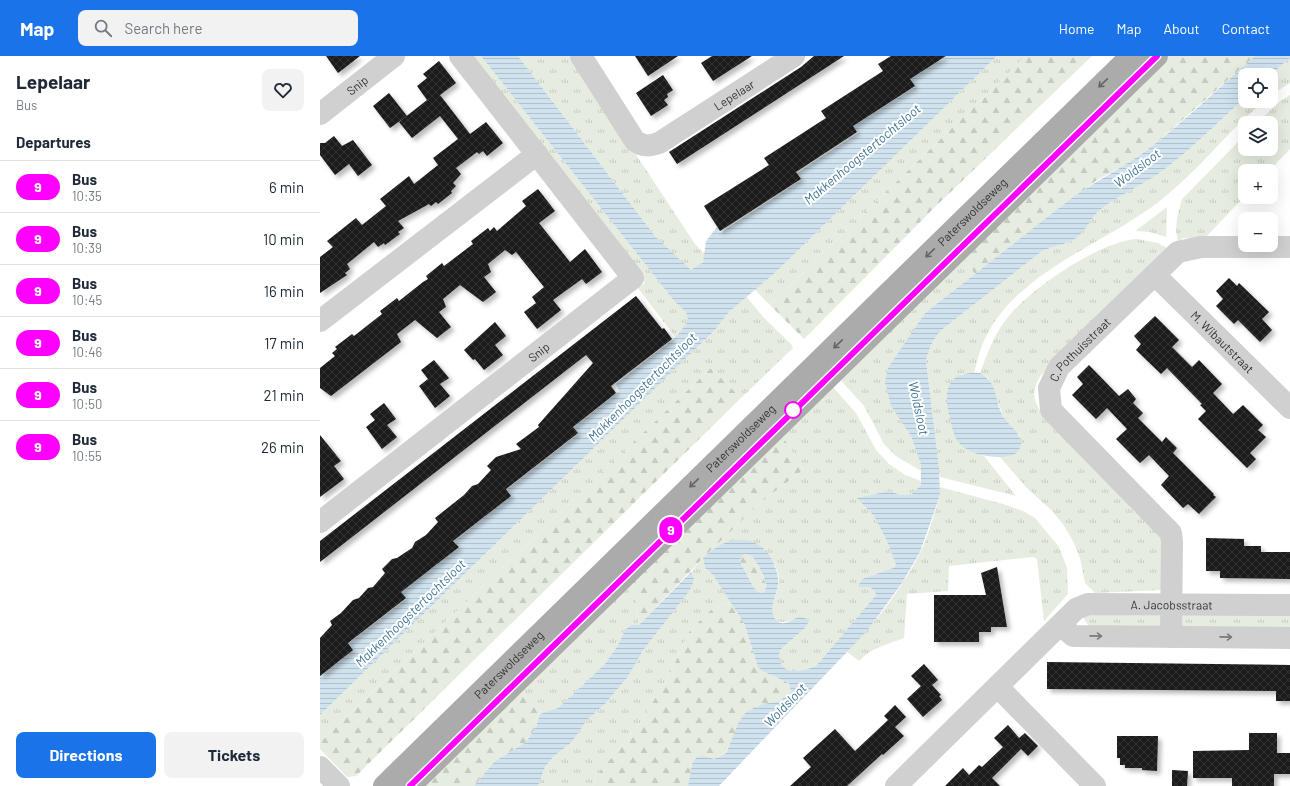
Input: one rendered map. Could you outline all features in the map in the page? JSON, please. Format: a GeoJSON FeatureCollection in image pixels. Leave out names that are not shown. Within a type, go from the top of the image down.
{"type":"FeatureCollection","features":[{"type":"Feature","properties":{"kind":"main road","name":"Paterswoldseweg"},"geometry":{"type":"LineString","coordinates":[[384,786],[1131,56]]}},
{"type":"Feature","properties":{"kind":"main road","name":"Paterswoldseweg"},"geometry":{"type":"LineString","coordinates":[[410,786],[1155,57]]}},
{"type":"Feature","properties":{"kind":"street","name":"Snip"},"geometry":{"type":"LineString","coordinates":[[320,114],[394,56]]}},
{"type":"Feature","properties":{"kind":"street","name":"Snip"},"geometry":{"type":"LineString","coordinates":[[320,522],[633,278],[460,56]]}},
{"type":"Feature","properties":{"kind":"street","name":"Lepelaar"},"geometry":{"type":"LineString","coordinates":[[581,56],[635,141],[642,145],[649,146],[659,143],[794,56]]}},
{"type":"Feature","properties":{"kind":"street"},"geometry":{"type":"LineString","coordinates":[[320,321],[537,154]]}},
{"type":"Feature","properties":{"kind":"street","name":"C. Pothuisstraat"},"geometry":{"type":"LineString","coordinates":[[1171,637],[1171,533],[1051,410],[1049,388],[1059,367],[1174,255],[1187,248],[1201,247],[1290,248]]}},
{"type":"Feature","properties":{"kind":"street","name":"M. Wibautstraat"},"geometry":{"type":"LineString","coordinates":[[1155,275],[1290,408]]}},
{"type":"Feature","properties":{"kind":"street","name":"A. Jacobsstraat"},"geometry":{"type":"LineString","coordinates":[[896,786],[1062,625],[1076,609],[1088,604],[1170,603],[1290,605]]}},
{"type":"Feature","properties":{"kind":"street"},"geometry":{"type":"LineString","coordinates":[[1062,625],[1073,636],[1290,638]]}},
{"type":"Feature","properties":{"kind":"street"},"geometry":{"type":"LineString","coordinates":[[998,687],[1095,786]]}},
{"type":"Feature","properties":{"kind":"street"},"geometry":{"type":"LineString","coordinates":[[320,767],[339,786]]}},
{"type":"Feature","properties":{"kind":"green space"},"geometry":{"type":"Polygon","coordinates":[[[469,56],[481,56],[675,302],[686,312],[688,321],[683,331],[676,338],[638,288],[645,283],[469,56]]]}},
{"type":"Feature","properties":{"kind":"green space"},"geometry":{"type":"Polygon","coordinates":[[[518,56],[571,56],[695,244],[705,254],[702,262],[698,266],[691,271],[655,236],[518,56]]]}},
{"type":"Feature","properties":{"kind":"green space"},"geometry":{"type":"Polygon","coordinates":[[[997,56],[1026,56],[770,305],[754,289],[777,271],[997,56]]]}},
{"type":"Feature","properties":{"kind":"green space"},"geometry":{"type":"Polygon","coordinates":[[[1026,56],[1092,56],[937,205],[804,339],[770,305],[1026,56]]]}},
{"type":"Feature","properties":{"kind":"green space"},"geometry":{"type":"Polygon","coordinates":[[[1165,56],[1255,56],[1241,68],[1238,68],[1238,71],[1156,143],[1125,165],[1097,180],[975,274],[961,256],[1165,56]]]}},
{"type":"Feature","properties":{"kind":"green space"},"geometry":{"type":"Polygon","coordinates":[[[1290,58],[1290,83],[1278,91],[1278,68],[1290,58]]]}},
{"type":"Feature","properties":{"kind":"green space"},"geometry":{"type":"Polygon","coordinates":[[[1290,95],[1290,149],[1276,164],[1238,164],[1238,203],[1204,239],[1183,238],[1178,243],[1176,231],[1177,218],[1182,199],[1238,142],[1238,156],[1278,156],[1278,116],[1264,116],[1273,108],[1278,108],[1279,102],[1290,95]]]}},
{"type":"Feature","properties":{"kind":"green space"},"geometry":{"type":"Polygon","coordinates":[[[1238,104],[1238,108],[1256,108],[1248,116],[1238,116],[1238,125],[1188,176],[1161,200],[1139,216],[1063,261],[1017,296],[998,317],[984,341],[974,373],[961,374],[960,444],[968,450],[984,456],[1016,496],[940,477],[926,360],[931,345],[939,332],[1041,252],[1075,239],[1101,209],[1165,169],[1238,104]]]}},
{"type":"Feature","properties":{"kind":"green space"},"geometry":{"type":"Polygon","coordinates":[[[1167,207],[1166,237],[1150,232],[1135,231],[1167,207]]]}},
{"type":"Feature","properties":{"kind":"green space"},"geometry":{"type":"Polygon","coordinates":[[[1137,239],[1158,243],[1169,249],[1041,375],[1034,392],[1035,400],[1039,409],[1159,532],[1161,537],[1161,590],[1095,593],[1085,583],[1080,558],[1073,541],[1063,524],[1051,510],[1026,487],[1000,457],[1007,457],[1020,436],[1005,420],[988,378],[980,373],[997,333],[1005,321],[1015,309],[1046,282],[1103,248],[1137,239]]]}},
{"type":"Feature","properties":{"kind":"green space"},"geometry":{"type":"Polygon","coordinates":[[[961,256],[975,274],[925,313],[911,335],[902,421],[911,436],[921,465],[921,471],[896,456],[884,444],[864,406],[838,377],[961,256]]]}},
{"type":"Feature","properties":{"kind":"green space"},"geometry":{"type":"Polygon","coordinates":[[[746,296],[763,317],[792,345],[793,348],[741,398],[711,368],[320,742],[320,715],[715,330],[729,312],[746,296]]]}},
{"type":"Feature","properties":{"kind":"green space"},"geometry":{"type":"Polygon","coordinates":[[[711,368],[741,398],[356,776],[347,777],[320,749],[320,742],[711,368]]]}},
{"type":"Feature","properties":{"kind":"green space"},"geometry":{"type":"Polygon","coordinates":[[[831,385],[856,413],[876,450],[889,464],[905,475],[921,481],[921,486],[912,494],[901,495],[889,491],[858,498],[874,516],[886,539],[896,565],[893,568],[862,579],[874,590],[876,595],[816,666],[796,671],[785,668],[781,664],[780,650],[804,629],[796,618],[787,622],[778,621],[775,620],[771,612],[779,583],[776,567],[772,560],[764,549],[711,550],[761,502],[803,470],[781,433],[831,385]]]}},
{"type":"Feature","properties":{"kind":"green space"},"geometry":{"type":"Polygon","coordinates":[[[781,433],[803,470],[761,502],[703,558],[639,625],[632,580],[781,433]]]}},
{"type":"Feature","properties":{"kind":"green space"},"geometry":{"type":"Polygon","coordinates":[[[940,487],[1003,504],[1023,511],[1035,518],[1059,547],[1067,568],[1068,594],[1044,621],[1037,559],[1033,557],[949,566],[948,591],[907,594],[904,638],[874,650],[859,661],[847,652],[887,605],[913,566],[929,532],[940,495],[940,487]]]}},
{"type":"Feature","properties":{"kind":"green space"},"geometry":{"type":"Polygon","coordinates":[[[745,554],[752,556],[760,568],[765,583],[764,592],[760,593],[755,590],[741,564],[740,560],[745,554]]]}},
{"type":"Feature","properties":{"kind":"green space"},"geometry":{"type":"Polygon","coordinates":[[[703,558],[705,568],[713,575],[731,602],[712,609],[690,630],[669,676],[638,726],[596,776],[592,786],[538,786],[545,767],[553,757],[572,742],[587,720],[605,704],[627,678],[644,649],[685,597],[694,579],[691,572],[703,558]]]}},
{"type":"Feature","properties":{"kind":"green space"},"geometry":{"type":"Polygon","coordinates":[[[632,580],[639,625],[631,625],[625,630],[618,645],[605,664],[558,708],[540,714],[519,689],[632,580]]]}},
{"type":"Feature","properties":{"kind":"green space"},"geometry":{"type":"Polygon","coordinates":[[[731,602],[744,623],[755,658],[762,671],[789,683],[791,693],[777,702],[763,704],[733,738],[725,753],[714,759],[704,756],[692,764],[688,786],[592,786],[596,776],[638,726],[669,676],[690,630],[712,609],[731,602]]]}},
{"type":"Feature","properties":{"kind":"green space"},"geometry":{"type":"Polygon","coordinates":[[[1158,612],[1163,617],[1160,626],[1089,626],[1084,619],[1086,614],[1158,612]]]}},
{"type":"Feature","properties":{"kind":"green space"},"geometry":{"type":"Polygon","coordinates":[[[1182,613],[1290,613],[1290,631],[1183,630],[1177,618],[1182,613]]]}},
{"type":"Feature","properties":{"kind":"green space"},"geometry":{"type":"Polygon","coordinates":[[[519,689],[540,714],[536,727],[526,742],[494,762],[474,786],[421,786],[519,689]]]}},
{"type":"Feature","properties":{"kind":"water","name":"Makkenhoogstertochtsloot"},"geometry":{"type":"Polygon","coordinates":[[[481,56],[518,56],[655,236],[691,270],[703,262],[706,241],[717,227],[720,233],[801,180],[797,173],[858,133],[853,126],[915,87],[910,79],[947,56],[997,56],[777,271],[729,312],[715,330],[320,715],[320,676],[353,650],[349,643],[406,599],[401,592],[459,547],[454,541],[511,496],[507,489],[578,434],[574,427],[619,391],[616,384],[677,336],[688,321],[686,312],[675,302],[481,56]]]}},
{"type":"Feature","properties":{"kind":"water"},"geometry":{"type":"Polygon","coordinates":[[[1255,56],[1290,56],[1290,58],[1278,68],[1242,68],[1255,56]]]}},
{"type":"Feature","properties":{"kind":"water","name":"Woldsloot"},"geometry":{"type":"Polygon","coordinates":[[[1238,71],[1238,104],[1186,152],[1165,169],[1101,209],[1075,239],[1041,252],[939,332],[931,345],[926,360],[939,468],[940,495],[920,552],[902,583],[867,631],[719,786],[688,786],[692,764],[697,757],[704,756],[714,759],[726,753],[739,722],[746,712],[763,704],[777,702],[791,693],[789,683],[762,671],[758,667],[744,623],[713,575],[705,568],[703,558],[714,549],[726,543],[737,540],[748,540],[758,544],[767,552],[778,577],[772,610],[776,620],[785,623],[799,617],[810,620],[804,629],[780,650],[781,664],[785,668],[796,671],[816,666],[876,595],[874,590],[869,587],[858,587],[862,579],[893,568],[896,565],[886,539],[874,516],[857,498],[889,491],[901,495],[912,494],[921,485],[921,465],[911,436],[891,406],[885,382],[888,368],[925,313],[1072,198],[1136,158],[1169,133],[1238,71]],[[745,554],[742,556],[740,560],[741,564],[755,590],[760,593],[764,592],[766,583],[752,556],[745,554]]]}},
{"type":"Feature","properties":{"kind":"water"},"geometry":{"type":"Polygon","coordinates":[[[980,373],[990,381],[995,391],[999,408],[1008,423],[1020,438],[1020,448],[1015,454],[1005,457],[997,457],[977,454],[960,444],[955,436],[948,409],[947,392],[954,379],[960,375],[980,373]]]}},
{"type":"Feature","properties":{"kind":"water"},"geometry":{"type":"Polygon","coordinates":[[[691,572],[694,579],[692,586],[685,597],[644,649],[627,678],[605,704],[587,720],[572,742],[553,757],[545,767],[538,786],[474,786],[494,762],[526,742],[536,727],[540,714],[558,708],[605,664],[618,645],[625,630],[631,625],[639,625],[691,572]]]}},
{"type":"Feature","properties":{"kind":"building"},"geometry":{"type":"Polygon","coordinates":[[[326,56],[360,56],[338,73],[326,56]]]}},
{"type":"Feature","properties":{"kind":"building"},"geometry":{"type":"Polygon","coordinates":[[[635,56],[678,56],[648,76],[635,56]]]}},
{"type":"Feature","properties":{"kind":"building"},"geometry":{"type":"Polygon","coordinates":[[[712,56],[752,56],[713,81],[701,63],[712,56]]]}},
{"type":"Feature","properties":{"kind":"building"},"geometry":{"type":"Polygon","coordinates":[[[814,56],[844,56],[677,164],[669,152],[801,67],[814,56]]]}},
{"type":"Feature","properties":{"kind":"building"},"geometry":{"type":"Polygon","coordinates":[[[891,56],[946,56],[910,79],[915,86],[853,126],[857,132],[796,172],[801,179],[720,231],[704,206],[769,165],[764,158],[826,118],[821,111],[883,71],[878,64],[891,56]]]}},
{"type":"Feature","properties":{"kind":"building"},"geometry":{"type":"Polygon","coordinates":[[[439,61],[456,83],[440,95],[470,134],[486,122],[503,143],[487,156],[483,151],[479,154],[477,152],[456,168],[461,174],[453,183],[456,186],[451,191],[452,193],[438,204],[436,202],[431,206],[429,204],[398,221],[404,228],[398,232],[400,234],[385,245],[384,243],[378,247],[374,242],[347,264],[350,269],[345,273],[347,275],[320,293],[320,257],[333,247],[327,241],[356,218],[362,225],[386,206],[380,199],[409,176],[414,184],[438,165],[433,158],[458,139],[440,116],[412,138],[399,122],[427,100],[417,86],[427,78],[423,74],[439,61]]]}},
{"type":"Feature","properties":{"kind":"building"},"geometry":{"type":"Polygon","coordinates":[[[663,75],[673,90],[667,94],[668,97],[664,100],[668,105],[651,116],[636,93],[663,75]]]}},
{"type":"Feature","properties":{"kind":"building"},"geometry":{"type":"Polygon","coordinates":[[[389,93],[407,116],[390,128],[373,106],[389,93]]]}},
{"type":"Feature","properties":{"kind":"building"},"geometry":{"type":"Polygon","coordinates":[[[334,136],[342,146],[353,140],[372,165],[358,176],[349,164],[335,175],[320,155],[320,143],[325,143],[334,136]]]}},
{"type":"Feature","properties":{"kind":"building"},"geometry":{"type":"Polygon","coordinates":[[[538,189],[555,211],[539,223],[570,262],[585,249],[602,272],[586,284],[582,279],[553,300],[561,310],[537,329],[524,312],[536,303],[532,297],[544,287],[516,252],[512,255],[505,250],[488,264],[491,272],[484,277],[496,292],[483,302],[460,285],[443,299],[446,307],[439,312],[451,327],[437,338],[415,320],[397,334],[401,342],[331,396],[320,388],[320,368],[335,356],[332,353],[337,349],[335,347],[352,334],[354,336],[382,314],[380,311],[397,298],[399,301],[428,279],[426,276],[442,263],[444,266],[473,244],[471,241],[488,228],[490,231],[494,227],[497,231],[526,206],[522,201],[538,189]]]}},
{"type":"Feature","properties":{"kind":"building"},"geometry":{"type":"Polygon","coordinates":[[[1229,278],[1237,286],[1239,283],[1269,312],[1262,319],[1272,330],[1260,342],[1238,320],[1234,324],[1216,306],[1223,299],[1216,291],[1229,278]]]}},
{"type":"Feature","properties":{"kind":"building"},"geometry":{"type":"Polygon","coordinates":[[[636,296],[662,329],[664,328],[672,339],[611,386],[616,393],[573,427],[578,433],[506,489],[511,496],[453,541],[459,547],[401,592],[406,598],[348,643],[353,650],[320,676],[320,638],[332,625],[330,621],[341,613],[353,600],[359,598],[368,588],[373,587],[385,573],[382,569],[392,559],[397,558],[412,548],[415,542],[426,535],[438,522],[435,518],[464,495],[472,486],[478,484],[491,470],[487,466],[496,457],[521,449],[516,444],[539,427],[538,425],[593,363],[586,355],[320,562],[320,541],[636,296]]]}},
{"type":"Feature","properties":{"kind":"building"},"geometry":{"type":"Polygon","coordinates":[[[1155,316],[1179,340],[1172,347],[1192,367],[1199,360],[1222,384],[1213,393],[1233,414],[1243,405],[1263,425],[1258,430],[1266,437],[1250,453],[1256,459],[1247,468],[1198,419],[1206,411],[1200,405],[1202,404],[1167,368],[1161,374],[1136,350],[1141,344],[1134,336],[1155,316]]]}},
{"type":"Feature","properties":{"kind":"building"},"geometry":{"type":"Polygon","coordinates":[[[495,322],[506,336],[495,345],[503,355],[484,370],[475,359],[473,360],[464,350],[495,322]]]}},
{"type":"Feature","properties":{"kind":"building"},"geometry":{"type":"Polygon","coordinates":[[[434,360],[449,378],[440,384],[450,396],[435,408],[419,386],[428,379],[421,370],[434,360]]]}},
{"type":"Feature","properties":{"kind":"building"},"geometry":{"type":"Polygon","coordinates":[[[1089,365],[1119,396],[1128,389],[1136,399],[1133,403],[1143,413],[1138,418],[1162,442],[1166,437],[1177,448],[1173,453],[1214,494],[1213,495],[1216,497],[1199,514],[1188,504],[1183,508],[1161,485],[1169,476],[1149,455],[1140,463],[1116,439],[1127,429],[1107,408],[1096,419],[1072,395],[1083,384],[1077,377],[1089,365]]]}},
{"type":"Feature","properties":{"kind":"building"},"geometry":{"type":"Polygon","coordinates":[[[384,403],[396,419],[387,425],[397,437],[382,449],[366,427],[375,420],[370,414],[384,403]]]}},
{"type":"Feature","properties":{"kind":"building"},"geometry":{"type":"Polygon","coordinates":[[[320,435],[341,461],[334,466],[344,479],[320,497],[320,435]]]}},
{"type":"Feature","properties":{"kind":"building"},"geometry":{"type":"Polygon","coordinates":[[[1206,538],[1244,539],[1244,546],[1261,546],[1261,552],[1290,552],[1290,579],[1220,578],[1220,571],[1206,571],[1206,538]]]}},
{"type":"Feature","properties":{"kind":"building"},"geometry":{"type":"Polygon","coordinates":[[[997,567],[1007,627],[991,627],[991,632],[979,632],[979,642],[934,642],[934,595],[986,595],[981,573],[997,567]]]}},
{"type":"Feature","properties":{"kind":"building"},"geometry":{"type":"Polygon","coordinates":[[[1047,662],[1290,665],[1290,701],[1276,701],[1276,691],[1047,689],[1047,662]]]}},
{"type":"Feature","properties":{"kind":"building"},"geometry":{"type":"Polygon","coordinates":[[[924,664],[938,680],[932,685],[941,695],[939,696],[942,700],[923,717],[907,699],[921,686],[911,676],[924,664]]]}},
{"type":"Feature","properties":{"kind":"building"},"geometry":{"type":"Polygon","coordinates":[[[895,705],[906,717],[895,727],[904,736],[847,786],[790,786],[811,767],[803,758],[835,729],[855,751],[888,720],[884,716],[895,705]]]}},
{"type":"Feature","properties":{"kind":"building"},"geometry":{"type":"Polygon","coordinates":[[[1008,725],[1019,738],[1025,733],[1038,746],[1028,756],[1021,749],[992,778],[1000,786],[945,786],[963,768],[969,775],[979,765],[982,767],[1003,747],[994,738],[1008,725]]]}},
{"type":"Feature","properties":{"kind":"building"},"geometry":{"type":"Polygon","coordinates":[[[1249,733],[1277,733],[1277,753],[1290,753],[1290,774],[1274,774],[1274,786],[1232,786],[1232,778],[1193,778],[1193,751],[1249,750],[1249,733]]]}},
{"type":"Feature","properties":{"kind":"building"},"geometry":{"type":"Polygon","coordinates":[[[1117,736],[1158,736],[1157,771],[1142,770],[1142,768],[1125,768],[1125,765],[1120,765],[1120,758],[1117,758],[1117,736]]]}},
{"type":"Feature","properties":{"kind":"building"},"geometry":{"type":"Polygon","coordinates":[[[1172,770],[1188,771],[1187,786],[1172,786],[1172,770]]]}},
{"type":"Feature","properties":{"kind":"bus line","name":"9"},"geometry":{"type":"LineString","coordinates":[[410,786],[1157,56]]}}]}
